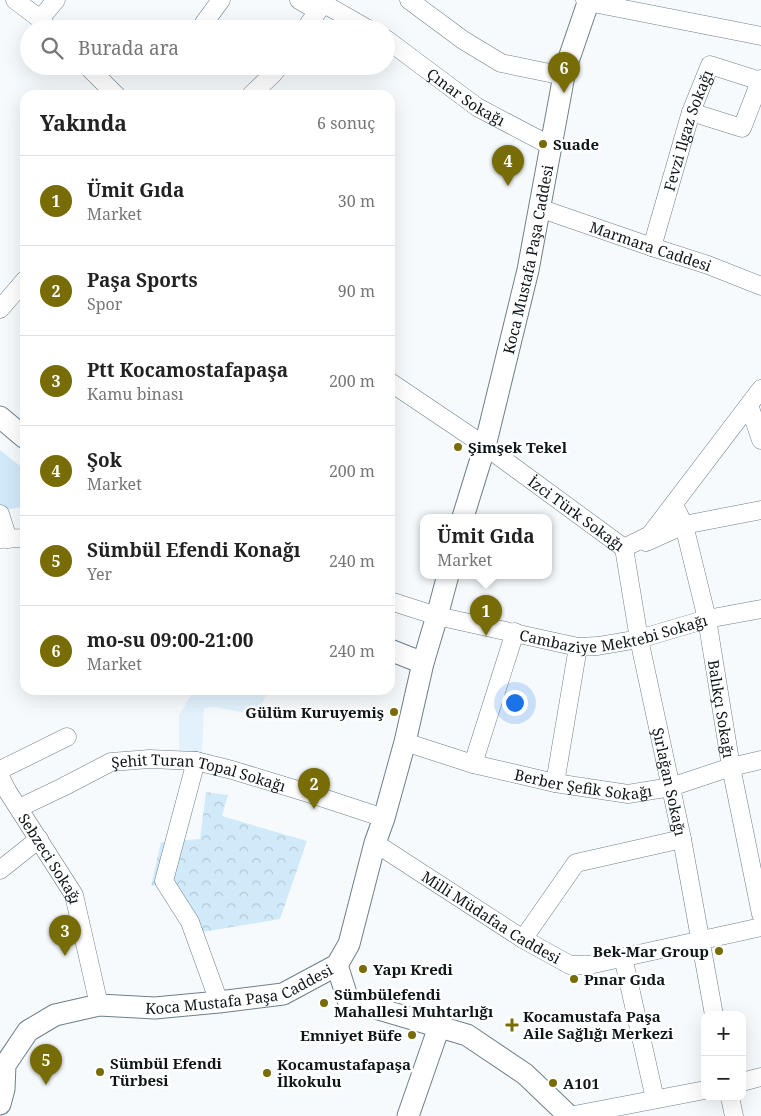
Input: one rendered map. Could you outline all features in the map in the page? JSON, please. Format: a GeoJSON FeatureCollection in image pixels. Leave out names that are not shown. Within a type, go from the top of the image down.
{"type":"FeatureCollection","features":[{"type":"Feature","properties":{"kind":"street"},"geometry":{"type":"LineString","coordinates":[[15,0],[40,20]]}},
{"type":"Feature","properties":{"kind":"street"},"geometry":{"type":"LineString","coordinates":[[47,20],[56,0]]}},
{"type":"Feature","properties":{"kind":"street"},"geometry":{"type":"LineString","coordinates":[[206,20],[221,0]]}},
{"type":"Feature","properties":{"kind":"street"},"geometry":{"type":"LineString","coordinates":[[299,0],[319,4],[350,20]]}},
{"type":"Feature","properties":{"kind":"street"},"geometry":{"type":"LineString","coordinates":[[408,0],[463,40],[501,63],[564,76]]}},
{"type":"Feature","properties":{"kind":"street"},"geometry":{"type":"LineString","coordinates":[[587,1],[761,36]]}},
{"type":"Feature","properties":{"kind":"street","name":"Koca Mustafa Paşa Caddesi"},"geometry":{"type":"LineString","coordinates":[[464,514],[485,446],[528,270],[564,76],[587,1]]}},
{"type":"Feature","properties":{"kind":"street"},"geometry":{"type":"LineString","coordinates":[[311,20],[319,4]]}},
{"type":"Feature","properties":{"kind":"street","name":"Çınar Sokağı"},"geometry":{"type":"LineString","coordinates":[[395,46],[477,107],[551,146]]}},
{"type":"Feature","properties":{"kind":"street","name":"Fevzi Ilgaz Sokağı"},"geometry":{"type":"LineString","coordinates":[[652,247],[691,112],[710,64],[761,80]]}},
{"type":"Feature","properties":{"kind":"street"},"geometry":{"type":"LineString","coordinates":[[96,75],[111,90]]}},
{"type":"Feature","properties":{"kind":"street"},"geometry":{"type":"LineString","coordinates":[[255,90],[267,75]]}},
{"type":"Feature","properties":{"kind":"street"},"geometry":{"type":"LineString","coordinates":[[691,112],[742,128],[761,80]]}},
{"type":"Feature","properties":{"kind":"street","name":"Marmara Caddesi"},"geometry":{"type":"LineString","coordinates":[[539,208],[708,264],[761,286]]}},
{"type":"Feature","properties":{"kind":"street"},"geometry":{"type":"LineString","coordinates":[[0,309],[20,288]]}},
{"type":"Feature","properties":{"kind":"street","name":"İzci Türk Sokağı"},"geometry":{"type":"LineString","coordinates":[[395,385],[485,446],[624,548],[647,542],[684,525],[761,510]]}},
{"type":"Feature","properties":{"kind":"street"},"geometry":{"type":"LineString","coordinates":[[624,548],[650,535],[761,390]]}},
{"type":"Feature","properties":{"kind":"street"},"geometry":{"type":"LineString","coordinates":[[749,406],[761,440]]}},
{"type":"Feature","properties":{"kind":"street"},"geometry":{"type":"LineString","coordinates":[[0,417],[20,434]]}},
{"type":"Feature","properties":{"kind":"street","name":"Balıkçı Sokağı"},"geometry":{"type":"LineString","coordinates":[[674,505],[684,525],[707,619],[731,767],[761,914]]}},
{"type":"Feature","properties":{"kind":"street"},"geometry":{"type":"LineString","coordinates":[[0,514],[11,539]]}},
{"type":"Feature","properties":{"kind":"street","name":"Şırlağan Sokağı"},"geometry":{"type":"LineString","coordinates":[[624,548],[639,639],[682,839],[713,1011]]}},
{"type":"Feature","properties":{"kind":"street","name":"Koca Mustafa Paşa Caddesi"},"geometry":{"type":"LineString","coordinates":[[1,1092],[5,1065],[28,1031],[54,1014],[99,1005],[155,1008],[283,994],[337,966],[349,944],[405,742],[423,663],[447,579]]}},
{"type":"Feature","properties":{"kind":"street","name":"Cambaziye Mektebi Sokağı"},"geometry":{"type":"LineString","coordinates":[[395,603],[438,616],[578,647],[598,646],[639,639],[707,619],[761,609]]}},
{"type":"Feature","properties":{"kind":"street"},"geometry":{"type":"LineString","coordinates":[[473,764],[515,632]]}},
{"type":"Feature","properties":{"kind":"street"},"geometry":{"type":"LineString","coordinates":[[555,783],[578,647]]}},
{"type":"Feature","properties":{"kind":"street"},"geometry":{"type":"LineString","coordinates":[[395,652],[423,663]]}},
{"type":"Feature","properties":{"kind":"street"},"geometry":{"type":"LineString","coordinates":[[0,770],[67,736]]}},
{"type":"Feature","properties":{"kind":"street","name":"Berber Şefik Sokağı"},"geometry":{"type":"LineString","coordinates":[[405,742],[473,764],[555,783],[628,794],[671,787],[731,767],[761,760]]}},
{"type":"Feature","properties":{"kind":"street","name":"Şehit Turan Topal Sokağı"},"geometry":{"type":"LineString","coordinates":[[19,808],[111,762],[150,759],[196,761],[311,794],[384,818]]}},
{"type":"Feature","properties":{"kind":"street"},"geometry":{"type":"LineString","coordinates":[[196,761],[164,880],[190,922],[219,1002]]}},
{"type":"Feature","properties":{"kind":"street","name":"Sebzeci Sokağı"},"geometry":{"type":"LineString","coordinates":[[0,777],[74,895],[99,1005]]}},
{"type":"Feature","properties":{"kind":"street"},"geometry":{"type":"LineString","coordinates":[[0,870],[39,839]]}},
{"type":"Feature","properties":{"kind":"street"},"geometry":{"type":"LineString","coordinates":[[523,940],[576,863],[682,839]]}},
{"type":"Feature","properties":{"kind":"street","name":"Milli Müdafaa Caddesi"},"geometry":{"type":"LineString","coordinates":[[376,843],[523,940],[570,964],[590,965],[761,927]]}},
{"type":"Feature","properties":{"kind":"street"},"geometry":{"type":"LineString","coordinates":[[623,957],[655,1099]]}},
{"type":"Feature","properties":{"kind":"street"},"geometry":{"type":"LineString","coordinates":[[337,966],[348,1000],[467,1036],[525,1074],[569,1116],[701,1091]]}},
{"type":"Feature","properties":{"kind":"street"},"geometry":{"type":"LineString","coordinates":[[408,1116],[439,1027]]}},
{"type":"Feature","properties":{"kind":"street"},"geometry":{"type":"LineString","coordinates":[[746,1081],[761,1077]]}},
{"type":"Feature","properties":{"kind":"street"},"geometry":{"type":"LineString","coordinates":[[731,1101],[734,1116]]}},
{"type":"Feature","properties":{"kind":"shaded area"},"geometry":{"type":"Polygon","coordinates":[[[191,695],[266,695],[256,715],[215,707],[204,708],[202,757],[179,753],[179,715],[191,695]]]}},
{"type":"Feature","properties":{"kind":"green space"},"geometry":{"type":"Polygon","coordinates":[[[0,450],[20,466],[20,507],[2,511],[0,504],[0,450]]]}},
{"type":"Feature","properties":{"kind":"green space"},"geometry":{"type":"Polygon","coordinates":[[[206,792],[228,795],[222,816],[307,841],[280,919],[197,933],[170,882],[151,886],[161,842],[200,839],[206,792]]]}},
{"type":"Feature","properties":{"kind":"place","name":"mo-su 09:00-21:00"},"geometry":{"type":"Point","coordinates":[564,93]}},
{"type":"Feature","properties":{"kind":"place","name":"Suade"},"geometry":{"type":"Point","coordinates":[543,144]}},
{"type":"Feature","properties":{"kind":"place","name":"Şok"},"geometry":{"type":"Point","coordinates":[508,186]}},
{"type":"Feature","properties":{"kind":"place","name":"Şimşek Tekel"},"geometry":{"type":"Point","coordinates":[458,447]}},
{"type":"Feature","properties":{"kind":"place","name":"Ümit Gıda"},"geometry":{"type":"Point","coordinates":[486,636]}},
{"type":"Feature","properties":{"kind":"place","name":"Gülüm Kuruyemiş"},"geometry":{"type":"Point","coordinates":[394,712]}},
{"type":"Feature","properties":{"kind":"place","name":"Paşa Sports"},"geometry":{"type":"Point","coordinates":[314,809]}},
{"type":"Feature","properties":{"kind":"place","name":"Bek-Mar Group"},"geometry":{"type":"Point","coordinates":[719,951]}},
{"type":"Feature","properties":{"kind":"place","name":"Ptt Kocamostafapaşa"},"geometry":{"type":"Point","coordinates":[65,956]}},
{"type":"Feature","properties":{"kind":"place","name":"Yapı Kredi"},"geometry":{"type":"Point","coordinates":[363,969]}},
{"type":"Feature","properties":{"kind":"place","name":"Pınar Gıda"},"geometry":{"type":"Point","coordinates":[574,979]}},
{"type":"Feature","properties":{"kind":"place","name":"Sümbülefendi Mahallesi Muhtarlığı"},"geometry":{"type":"Point","coordinates":[324,1003]}},
{"type":"Feature","properties":{"kind":"place","name":"Kocamustafa Paşa Aile Sağlığı Merkezi"},"geometry":{"type":"Point","coordinates":[512,1025]}},
{"type":"Feature","properties":{"kind":"place","name":"Emniyet Büfe"},"geometry":{"type":"Point","coordinates":[412,1035]}},
{"type":"Feature","properties":{"kind":"place","name":"Sümbül Efendi Türbesi"},"geometry":{"type":"Point","coordinates":[100,1072]}},
{"type":"Feature","properties":{"kind":"place","name":"Kocamustafapaşa İlkokulu"},"geometry":{"type":"Point","coordinates":[267,1073]}},
{"type":"Feature","properties":{"kind":"place","name":"A101"},"geometry":{"type":"Point","coordinates":[553,1083]}},
{"type":"Feature","properties":{"kind":"place","name":"Sümbül Efendi Konağı"},"geometry":{"type":"Point","coordinates":[46,1085]}}]}
